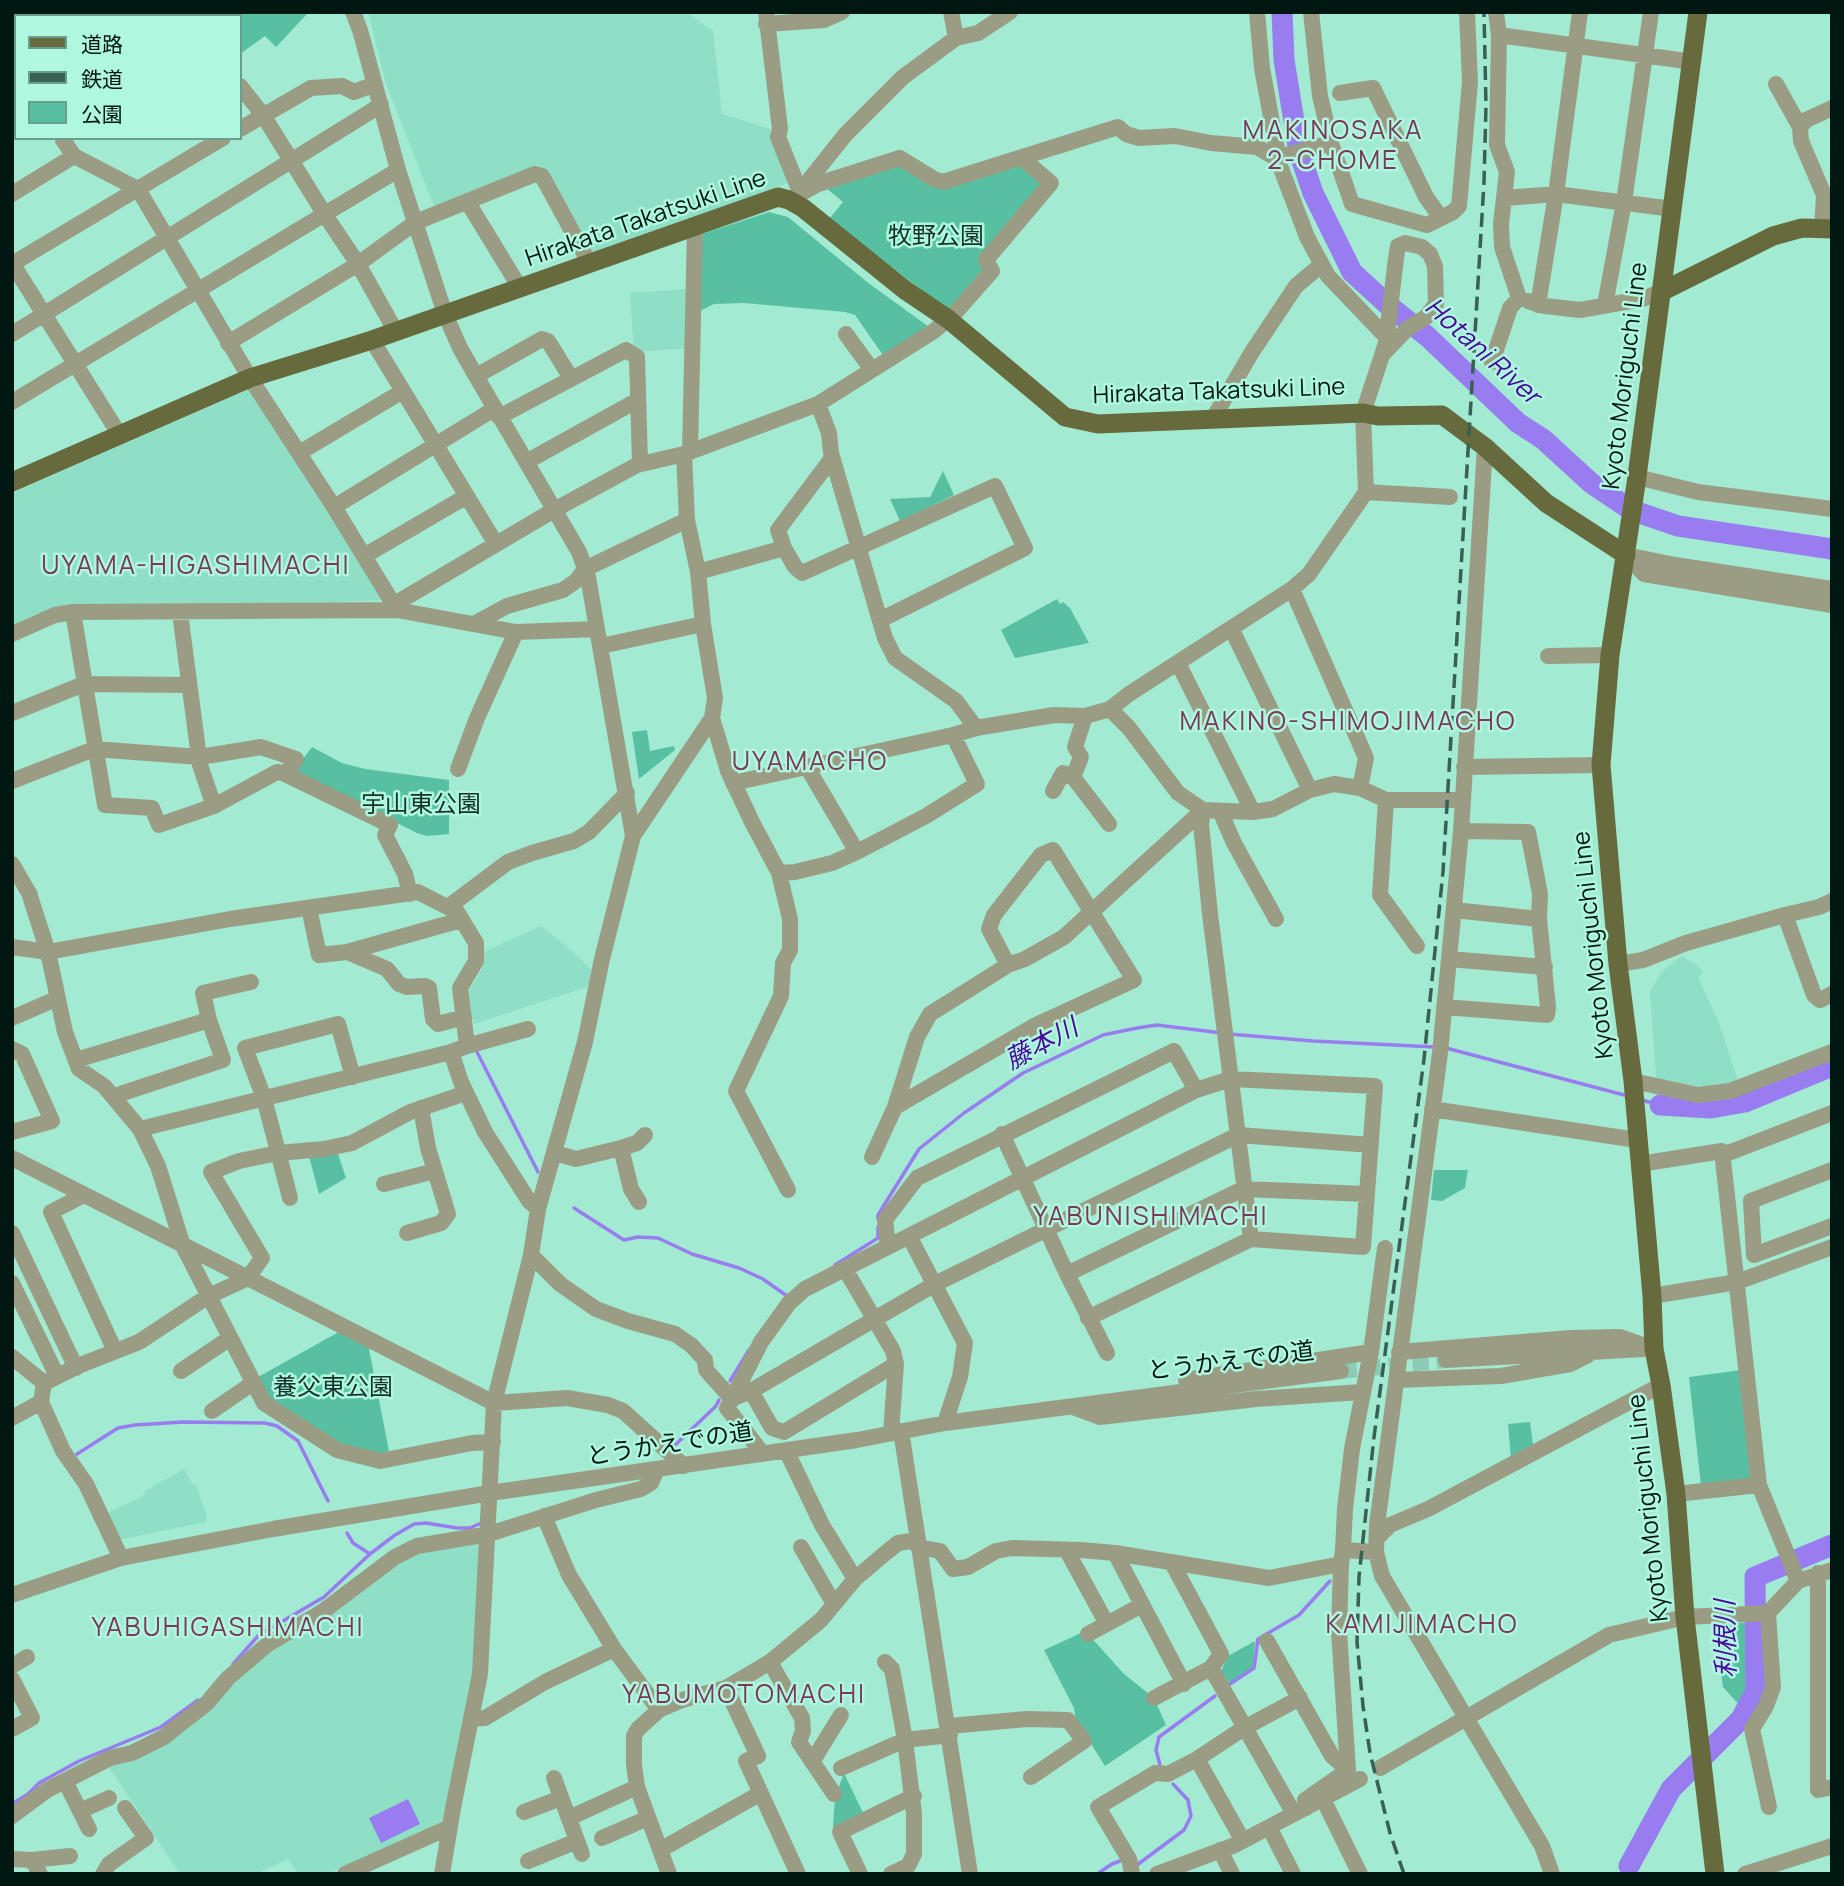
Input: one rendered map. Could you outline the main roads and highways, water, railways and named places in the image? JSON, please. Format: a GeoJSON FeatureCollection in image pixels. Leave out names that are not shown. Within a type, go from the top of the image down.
{"type":"FeatureCollection","features":[{"type":"Feature","properties":{"kind":"main road","name":"Kyoto Moriguchi Line"},"geometry":{"type":"LineString","coordinates":[[1698,12],[1637,480],[1610,654],[1601,765],[1618,964],[1634,1093],[1652,1296],[1654,1349],[1676,1494],[1685,1617],[1715,1874]]}},
{"type":"Feature","properties":{"kind":"main road","name":"Hirakata Takatsuki Line"},"geometry":{"type":"LineString","coordinates":[[12,482],[250,379],[396,332],[767,200],[794,196],[803,208],[905,290],[948,319],[1065,417],[1098,424],[1363,413],[1378,416],[1442,415],[1485,447],[1546,503],[1626,555]]}},
{"type":"Feature","properties":{"kind":"main road"},"geometry":{"type":"LineString","coordinates":[[1661,292],[1773,236],[1802,228],[1827,229]]}},
{"type":"Feature","properties":{"kind":"waterway","name":"Hotani River"},"geometry":{"type":"LineString","coordinates":[[1282,12],[1284,60],[1299,152],[1313,193],[1352,272],[1428,337],[1518,423],[1543,439],[1591,483],[1631,510],[1678,526],[1832,549]]}},
{"type":"Feature","properties":{"kind":"waterway","name":"藤本川"},"geometry":{"type":"LineString","coordinates":[[878,1219],[919,1149],[964,1113],[1023,1073],[1103,1035],[1137,1028],[1157,1025],[1222,1033]]}},
{"type":"Feature","properties":{"kind":"waterway"},"geometry":{"type":"LineString","coordinates":[[1229,1034],[1435,1047]]}},
{"type":"Feature","properties":{"kind":"waterway"},"geometry":{"type":"LineString","coordinates":[[1446,1048],[1628,1096]]}},
{"type":"Feature","properties":{"kind":"waterway"},"geometry":{"type":"LineString","coordinates":[[477,1052],[538,1172]]}},
{"type":"Feature","properties":{"kind":"waterway"},"geometry":{"type":"LineString","coordinates":[[1660,1105],[1711,1108],[1745,1102],[1832,1066]]}},
{"type":"Feature","properties":{"kind":"waterway"},"geometry":{"type":"LineString","coordinates":[[1642,1100],[1660,1105]]}},
{"type":"Feature","properties":{"kind":"waterway"},"geometry":{"type":"LineString","coordinates":[[574,1208],[624,1240],[638,1237],[658,1238],[692,1254],[739,1268],[763,1279],[787,1296]]}},
{"type":"Feature","properties":{"kind":"waterway"},"geometry":{"type":"LineString","coordinates":[[835,1265],[878,1238],[878,1227]]}},
{"type":"Feature","properties":{"kind":"waterway","name":"藤本川"},"geometry":{"type":"LineString","coordinates":[[730,1381],[749,1350]]}},
{"type":"Feature","properties":{"kind":"waterway","name":"藤本川"},"geometry":{"type":"LineString","coordinates":[[674,1446],[719,1400]]}},
{"type":"Feature","properties":{"kind":"waterway"},"geometry":{"type":"LineString","coordinates":[[77,1454],[118,1428],[135,1425],[183,1422],[265,1423],[277,1426],[298,1441],[328,1501]]}},
{"type":"Feature","properties":{"kind":"waterway"},"geometry":{"type":"LineString","coordinates":[[233,1664],[259,1635],[324,1597],[370,1554],[414,1524],[426,1523],[457,1528],[470,1528],[479,1524]]}},
{"type":"Feature","properties":{"kind":"waterway"},"geometry":{"type":"LineString","coordinates":[[347,1533],[353,1543],[370,1554]]}},
{"type":"Feature","properties":{"kind":"waterway","name":"利根川"},"geometry":{"type":"LineString","coordinates":[[1629,1866],[1671,1789],[1741,1719],[1756,1691],[1755,1577],[1832,1545]]}},
{"type":"Feature","properties":{"kind":"waterway"},"geometry":{"type":"LineString","coordinates":[[1230,1684],[1254,1668],[1258,1639],[1299,1615],[1330,1581]]}},
{"type":"Feature","properties":{"kind":"waterway"},"geometry":{"type":"LineString","coordinates":[[1160,1765],[1156,1750],[1159,1737],[1215,1696]]}},
{"type":"Feature","properties":{"kind":"waterway"},"geometry":{"type":"LineString","coordinates":[[12,1804],[39,1783],[79,1761],[161,1727],[198,1700]]}},
{"type":"Feature","properties":{"kind":"waterway"},"geometry":{"type":"LineString","coordinates":[[1137,1865],[1184,1830],[1191,1816],[1188,1800],[1173,1784]]}},
{"type":"Feature","properties":{"kind":"waterway"},"geometry":{"type":"LineString","coordinates":[[1097,1874],[1120,1861]]}},
{"type":"Feature","properties":{"kind":"tunnel"},"geometry":{"type":"LineString","coordinates":[[1341,1371],[1446,1360]]}},
{"type":"Feature","properties":{"kind":"railway"},"geometry":{"type":"LineString","coordinates":[[1404,1874],[1390,1833],[1370,1753],[1357,1642],[1359,1577],[1374,1437],[1424,1059],[1443,872],[1484,182],[1484,12]]}},
{"type":"Feature","properties":{"kind":"district","name":"MAKINOSAKA 2-CHOME"},"geometry":{"type":"Point","coordinates":[1333,147]}},
{"type":"Feature","properties":{"kind":"district","name":"UYAMA-HIGASHIMACHI"},"geometry":{"type":"Point","coordinates":[196,567]}},
{"type":"Feature","properties":{"kind":"district","name":"MAKINO-SHIMOJIMACHO"},"geometry":{"type":"Point","coordinates":[1348,723]}},
{"type":"Feature","properties":{"kind":"district","name":"UYAMACHO"},"geometry":{"type":"Point","coordinates":[810,763]}},
{"type":"Feature","properties":{"kind":"district","name":"YABUNISHIMACHI"},"geometry":{"type":"Point","coordinates":[1151,1218]}},
{"type":"Feature","properties":{"kind":"district","name":"KAMIJIMACHO"},"geometry":{"type":"Point","coordinates":[1422,1626]}},
{"type":"Feature","properties":{"kind":"district","name":"YABUHIGASHIMACHI"},"geometry":{"type":"Point","coordinates":[228,1629]}},
{"type":"Feature","properties":{"kind":"district","name":"YABUMOTOMACHI"},"geometry":{"type":"Point","coordinates":[744,1696]}},
{"type":"Feature","properties":{"kind":"park label","name":"牧野公園"},"geometry":{"type":"Point","coordinates":[936,237]}},
{"type":"Feature","properties":{"kind":"park label","name":"宇山東公園"},"geometry":{"type":"Point","coordinates":[421,805]}},
{"type":"Feature","properties":{"kind":"park label","name":"養父東公園"},"geometry":{"type":"Point","coordinates":[333,1388]}}]}
